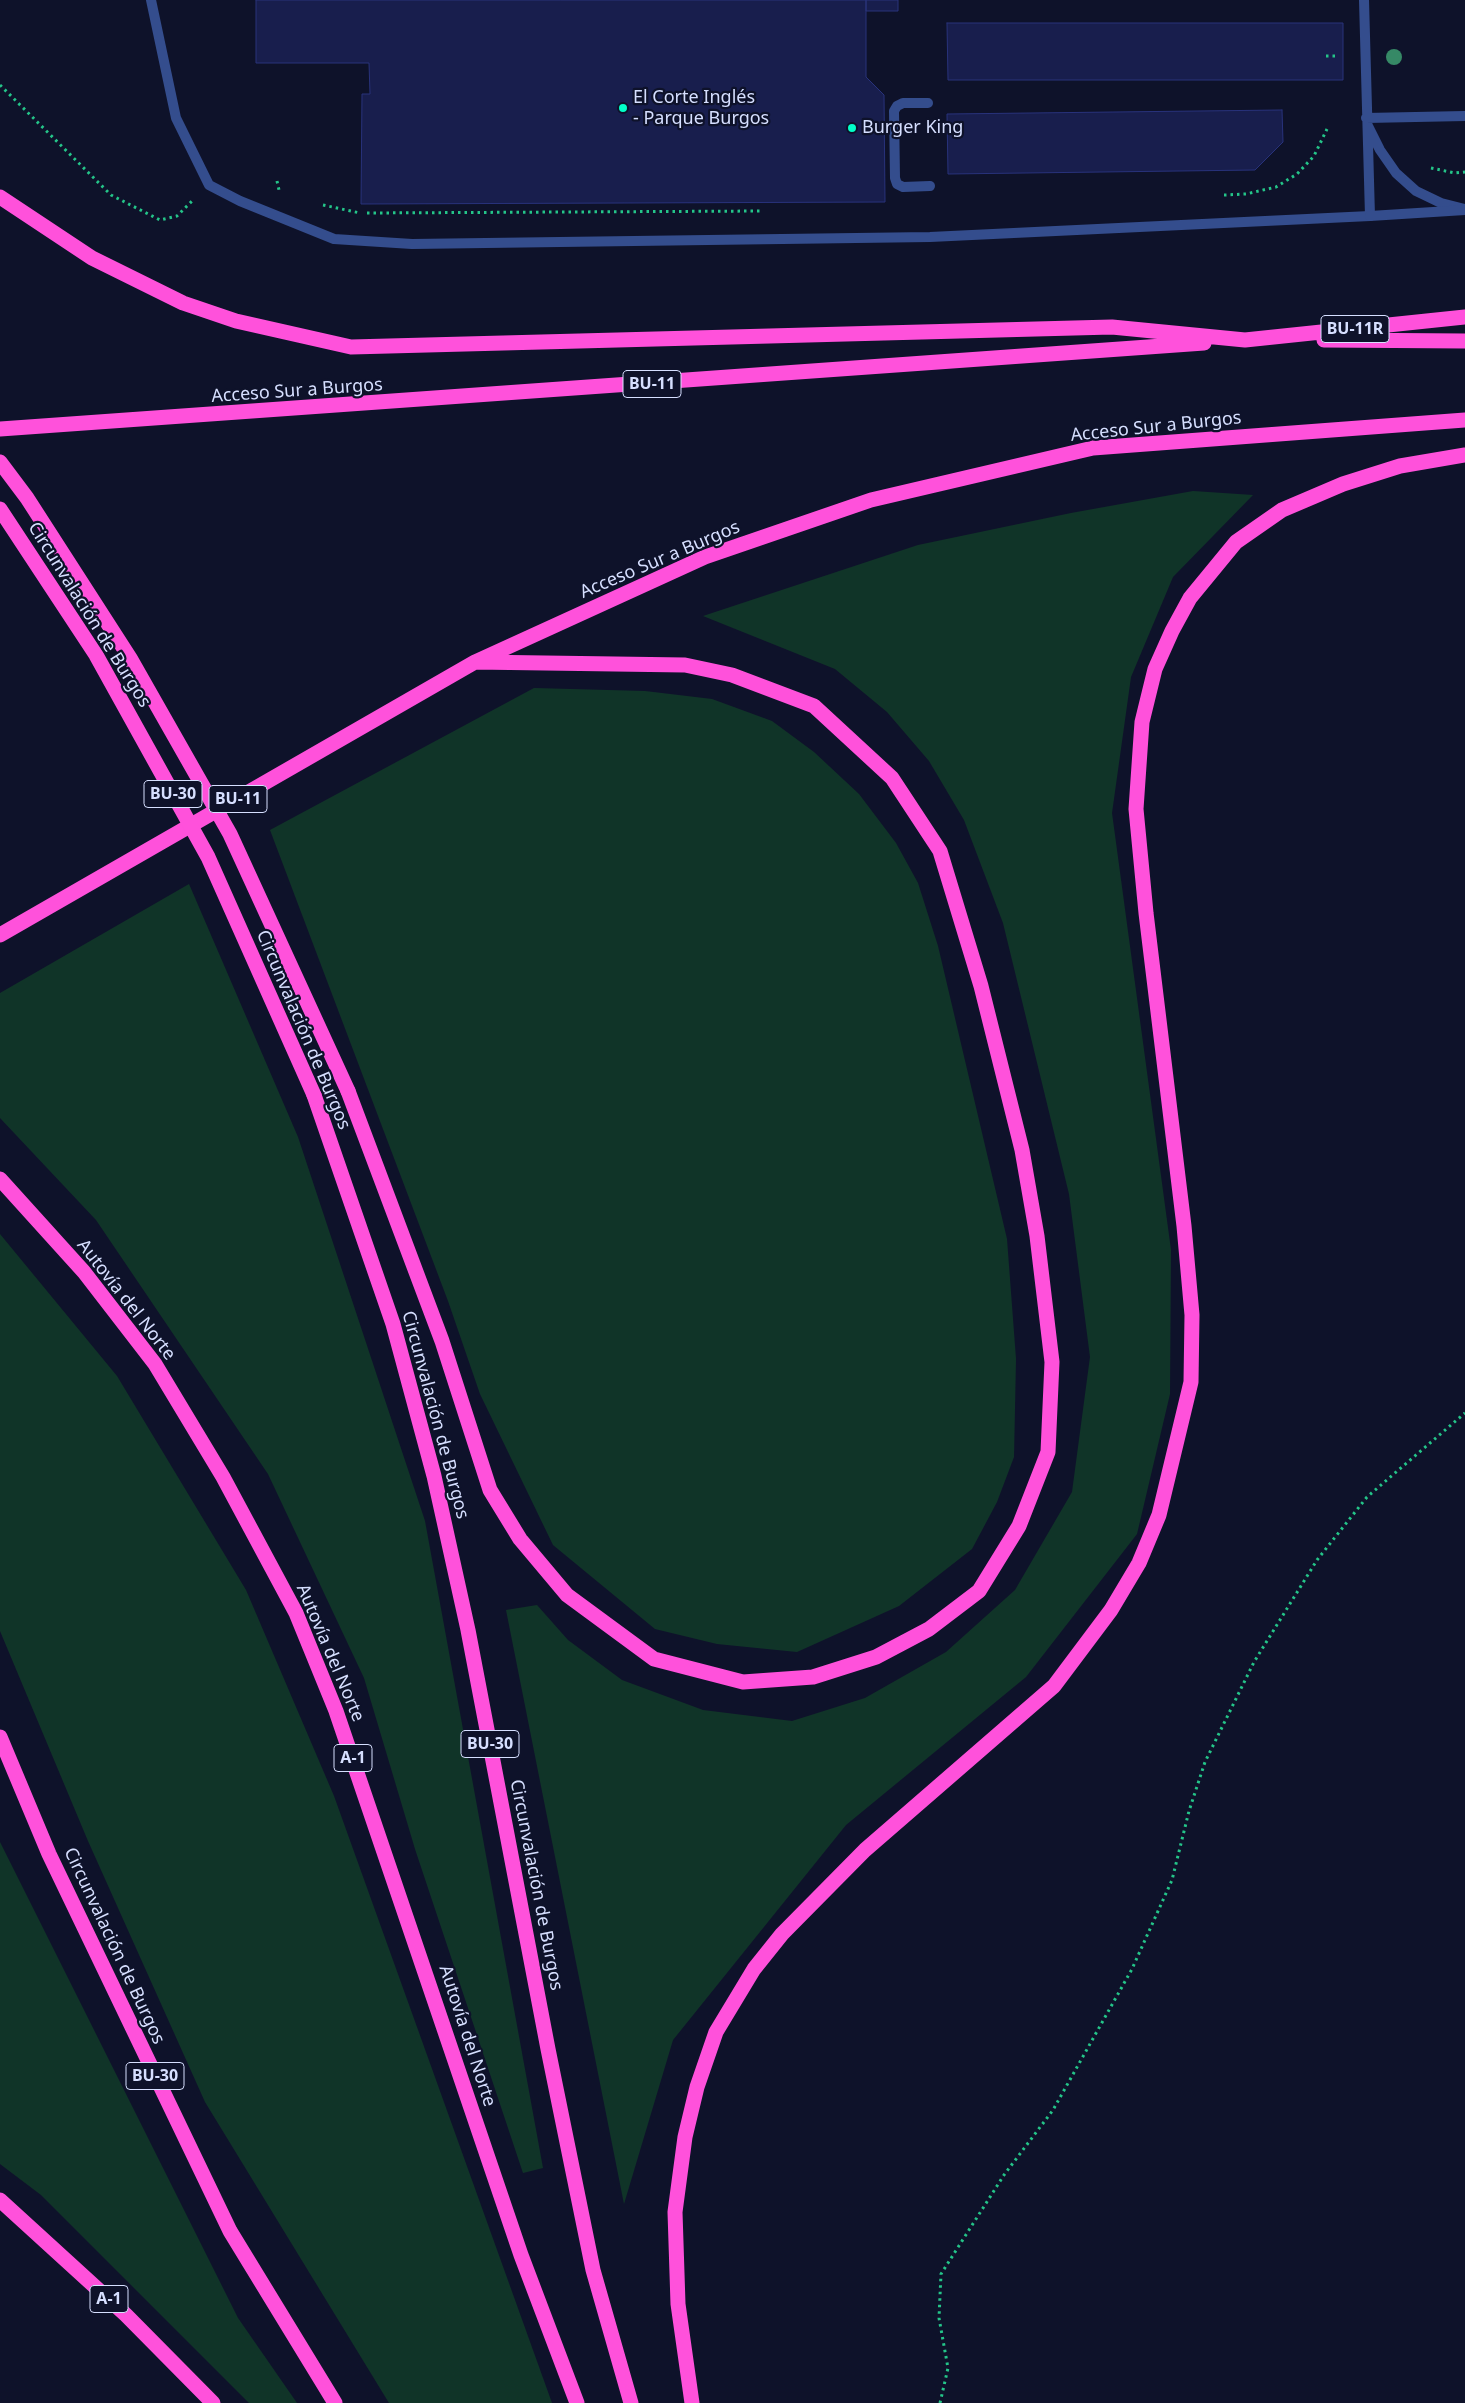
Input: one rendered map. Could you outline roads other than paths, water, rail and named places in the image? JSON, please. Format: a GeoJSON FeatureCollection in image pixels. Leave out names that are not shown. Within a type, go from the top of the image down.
{"type":"FeatureCollection","features":[{"type":"Feature","properties":{"kind":"highway"},"geometry":{"type":"LineString","coordinates":[[0,197],[92,258],[183,303],[236,322],[351,348],[1112,327],[1245,340]]}},
{"type":"Feature","properties":{"kind":"highway","name":"BU-11R"},"geometry":{"type":"LineString","coordinates":[[1245,340],[1465,317]]}},
{"type":"Feature","properties":{"kind":"highway","name":"Acceso Sur a Burgos"},"geometry":{"type":"LineString","coordinates":[[0,429],[1245,340],[1465,341]]}},
{"type":"Feature","properties":{"kind":"highway","name":"Acceso Sur a Burgos"},"geometry":{"type":"LineString","coordinates":[[0,936],[475,662],[705,557],[871,500],[1093,448],[1465,420]]}},
{"type":"Feature","properties":{"kind":"highway"},"geometry":{"type":"LineString","coordinates":[[692,2403],[678,2304],[675,2212],[685,2137],[697,2087],[716,2032],[754,1968],[782,1934],[865,1850],[1054,1686],[1111,1610],[1138,1563],[1159,1515],[1191,1382],[1192,1315],[1184,1226],[1146,913],[1136,809],[1142,722],[1155,669],[1172,631],[1190,598],[1236,542],[1244,536],[1282,510],[1343,484],[1400,466],[1465,455]]}},
{"type":"Feature","properties":{"kind":"highway"},"geometry":{"type":"LineString","coordinates":[[0,462],[27,498],[130,658],[230,834],[348,1091],[442,1341],[490,1490],[520,1538],[567,1595],[654,1659],[743,1682],[812,1677],[876,1656],[929,1629],[979,1591],[1019,1526],[1048,1452],[1052,1362],[1037,1236],[1022,1150],[981,986],[940,852],[892,778],[814,706],[732,675],[685,665],[475,662]]}},
{"type":"Feature","properties":{"kind":"highway","name":"Circunvalación de Burgos"},"geometry":{"type":"LineString","coordinates":[[0,509],[96,655],[208,857],[314,1095],[392,1324],[434,1476],[468,1630],[548,2049],[593,2270],[631,2403]]}},
{"type":"Feature","properties":{"kind":"highway","name":"Autovía del Norte"},"geometry":{"type":"LineString","coordinates":[[0,1179],[84,1272],[155,1364],[223,1476],[296,1613],[340,1720],[521,2254],[577,2403]]}},
{"type":"Feature","properties":{"kind":"highway","name":"Circunvalación de Burgos"},"geometry":{"type":"LineString","coordinates":[[0,1737],[49,1854],[230,2231],[334,2403]]}},
{"type":"Feature","properties":{"kind":"highway","name":"A-1"},"geometry":{"type":"LineString","coordinates":[[0,2200],[126,2314],[213,2403]]}},
{"type":"Feature","properties":{"kind":"street"},"geometry":{"type":"LineString","coordinates":[[151,0],[176,118],[209,185],[240,201],[334,238],[412,244],[930,237],[1465,210]]}},
{"type":"Feature","properties":{"kind":"street"},"geometry":{"type":"LineString","coordinates":[[1364,0],[1370,216]]}},
{"type":"Feature","properties":{"kind":"street"},"geometry":{"type":"LineString","coordinates":[[928,103],[903,103],[897,106],[894,111],[895,178],[897,184],[903,187],[930,186]]}},
{"type":"Feature","properties":{"kind":"street"},"geometry":{"type":"LineString","coordinates":[[1366,121],[1465,116]]}},
{"type":"Feature","properties":{"kind":"street"},"geometry":{"type":"LineString","coordinates":[[1366,121],[1380,150],[1396,173],[1416,191],[1440,203],[1465,210]]}},
{"type":"Feature","properties":{"kind":"place","name":"El Corte Inglés - Parque Burgos"},"geometry":{"type":"Point","coordinates":[623,108]}},
{"type":"Feature","properties":{"kind":"place","name":"Burger King"},"geometry":{"type":"Point","coordinates":[852,128]}}]}
